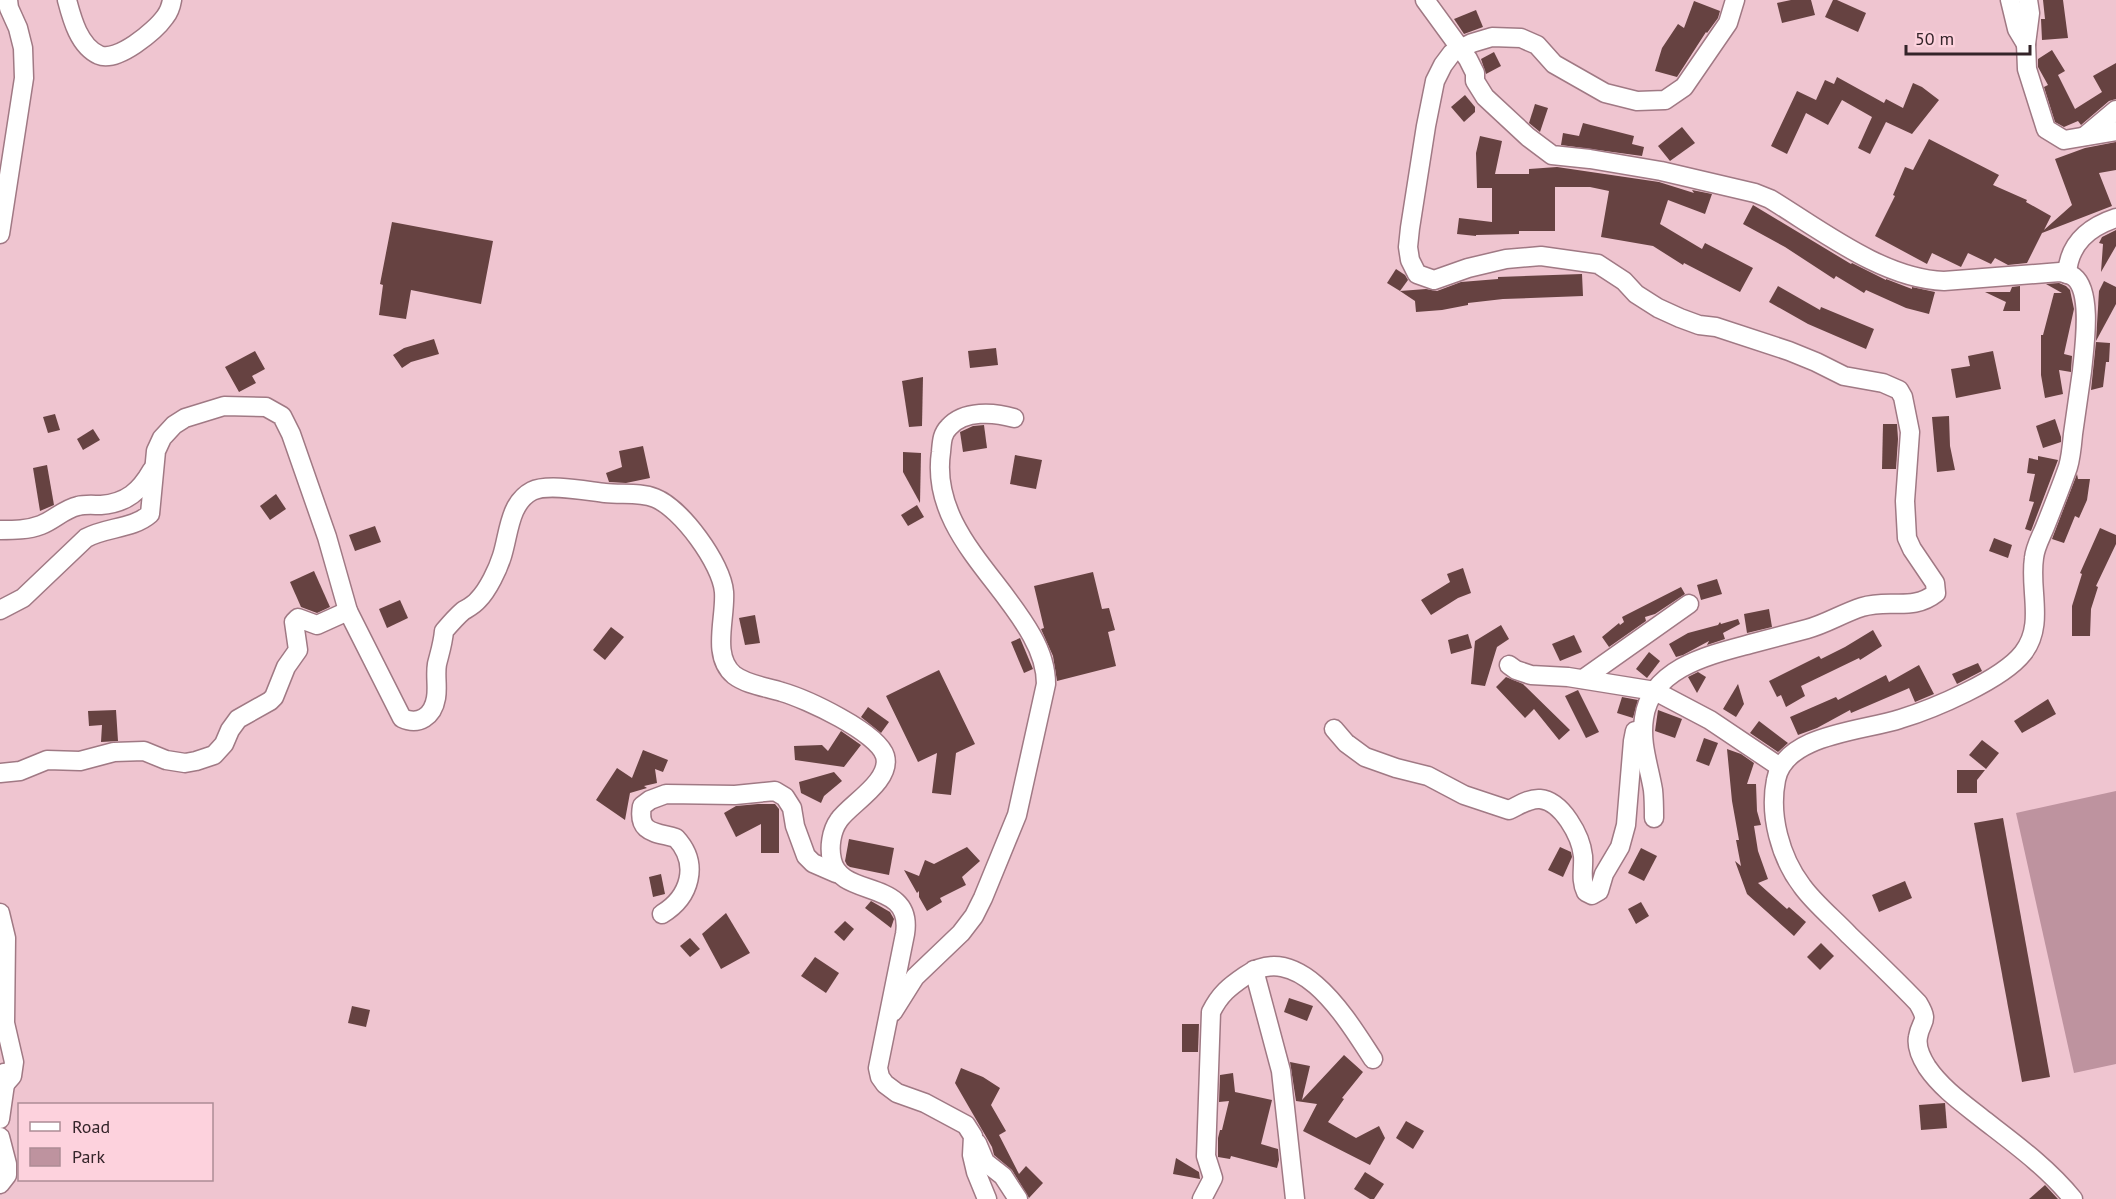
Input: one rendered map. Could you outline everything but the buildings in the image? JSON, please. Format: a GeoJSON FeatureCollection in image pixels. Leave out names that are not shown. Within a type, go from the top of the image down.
{"type":"FeatureCollection","features":[{"type":"Feature","properties":{"kind":"street"},"geometry":{"type":"LineString","coordinates":[[0,234],[24,78],[23,48],[8,0]]}},
{"type":"Feature","properties":{"kind":"street"},"geometry":{"type":"LineString","coordinates":[[67,0],[74,25],[87,45],[100,56],[112,56],[139,42],[164,18],[172,0]]}},
{"type":"Feature","properties":{"kind":"street"},"geometry":{"type":"LineString","coordinates":[[1425,0],[1471,65],[1475,81],[1485,97],[1528,137],[1554,157],[1590,159],[1661,171],[1755,193],[1882,266],[1928,281],[2051,272],[2074,277],[2080,286],[2087,314],[2069,464],[2035,549],[2031,574],[2035,623],[2031,639],[2025,650],[2000,674],[1925,711],[1817,740],[1788,756],[1776,778],[1774,798],[1775,825],[1790,866],[1801,886],[1918,1003],[1924,1013],[1925,1021],[1918,1038],[1919,1049],[1928,1067],[1966,1107],[2026,1152],[2073,1199]]}},
{"type":"Feature","properties":{"kind":"street"},"geometry":{"type":"LineString","coordinates":[[1334,729],[1359,754],[1396,768],[1428,776],[1464,795],[1509,810],[1541,799],[1554,805],[1572,824],[1578,836],[1583,856],[1583,886],[1586,892],[1592,895],[1599,891],[1604,874],[1617,854],[1624,836],[1629,805],[1633,741],[1638,725],[1655,691],[1678,670],[1715,654],[1808,629],[1862,607],[1885,603],[1911,605],[1936,593],[1935,584],[1907,538],[1905,501],[1910,432],[1903,397],[1899,390],[1891,386],[1844,376],[1789,351],[1716,327],[1699,325],[1680,318],[1636,294],[1624,281],[1598,264],[1541,256],[1506,259],[1468,268],[1434,280],[1417,274],[1410,260],[1408,247],[1435,81],[1452,52],[1492,37],[1521,38],[1537,45],[1554,64],[1605,93],[1637,101],[1665,100],[1684,87],[1728,23],[1736,0]]}},
{"type":"Feature","properties":{"kind":"street"},"geometry":{"type":"LineString","coordinates":[[2010,0],[2017,29],[2026,44]]}},
{"type":"Feature","properties":{"kind":"street"},"geometry":{"type":"LineString","coordinates":[[2028,0],[2030,13],[2026,44],[2028,69],[2046,129],[2064,140],[2116,130]]}},
{"type":"Feature","properties":{"kind":"street"},"geometry":{"type":"LineString","coordinates":[[2083,137],[2116,110]]}},
{"type":"Feature","properties":{"kind":"street"},"geometry":{"type":"LineString","coordinates":[[2067,274],[2069,260],[2078,241],[2087,231],[2116,218]]}},
{"type":"Feature","properties":{"kind":"street"},"geometry":{"type":"LineString","coordinates":[[0,610],[23,598],[86,538],[97,532],[137,522],[150,514],[156,451],[162,438],[174,425],[185,418],[224,406],[266,408],[282,416],[291,434],[327,537],[348,611],[395,707],[402,717],[410,722],[418,722],[431,711],[436,699],[437,664],[443,647],[444,631],[462,612],[478,600],[485,589],[501,558],[512,515],[525,497],[532,491],[549,488],[646,496],[656,499],[666,504],[698,536],[712,560],[724,589],[724,616],[719,644],[725,662],[734,675],[755,685],[811,704],[855,726],[882,747],[886,766],[882,774],[859,802],[839,820],[833,834],[832,861],[836,873]]}},
{"type":"Feature","properties":{"kind":"street"},"geometry":{"type":"LineString","coordinates":[[887,1021],[915,977],[962,933],[978,907],[1017,815],[1046,684],[1042,654],[1031,633],[968,546],[949,513],[941,487],[940,461],[944,433],[955,421],[965,416],[976,415],[1002,414],[1014,418]]}},
{"type":"Feature","properties":{"kind":"street"},"geometry":{"type":"LineString","coordinates":[[0,530],[26,529],[42,525],[61,513],[79,506],[105,505],[126,499],[139,490],[153,468]]}},
{"type":"Feature","properties":{"kind":"street"},"geometry":{"type":"LineString","coordinates":[[1583,679],[1689,604]]}},
{"type":"Feature","properties":{"kind":"street"},"geometry":{"type":"LineString","coordinates":[[0,773],[20,771],[47,760],[80,761],[114,752],[144,751],[166,760],[185,763],[214,755],[224,744],[238,719],[274,697],[286,667],[298,650],[294,622],[298,618],[317,625],[348,611]]}},
{"type":"Feature","properties":{"kind":"street"},"geometry":{"type":"LineString","coordinates":[[1509,665],[1531,675],[1583,679],[1655,691],[1710,720],[1780,767]]}},
{"type":"Feature","properties":{"kind":"street"},"geometry":{"type":"LineString","coordinates":[[1644,716],[1643,742],[1653,788],[1654,818]]}},
{"type":"Feature","properties":{"kind":"street"},"geometry":{"type":"LineString","coordinates":[[662,914],[670,909],[689,881],[688,855],[676,838],[650,832],[643,825],[640,815],[642,806],[666,794],[735,795],[775,791],[785,797],[792,808],[795,826],[806,856],[813,863],[886,895],[898,903],[906,917],[905,934],[878,1068],[880,1077],[897,1093],[925,1103],[966,1125],[981,1149],[985,1162],[1003,1176],[1018,1199]]}},
{"type":"Feature","properties":{"kind":"street"},"geometry":{"type":"LineString","coordinates":[[0,913],[6,938],[5,1023],[14,1062],[12,1076],[5,1084]]}},
{"type":"Feature","properties":{"kind":"street"},"geometry":{"type":"LineString","coordinates":[[1202,1199],[1212,1178],[1206,1156],[1211,1012],[1219,997],[1254,970],[1279,966],[1311,979],[1338,1006],[1373,1059]]}},
{"type":"Feature","properties":{"kind":"street"},"geometry":{"type":"LineString","coordinates":[[1254,970],[1281,1071],[1294,1199]]}},
{"type":"Feature","properties":{"kind":"street"},"geometry":{"type":"LineString","coordinates":[[0,1054],[4,1061],[5,1084],[0,1119]]}},
{"type":"Feature","properties":{"kind":"street"},"geometry":{"type":"LineString","coordinates":[[973,1136],[972,1155],[987,1199]]}},
{"type":"Feature","properties":{"kind":"street"},"geometry":{"type":"LineString","coordinates":[[0,1137],[7,1164],[7,1175],[0,1184]]}},
{"type":"Feature","properties":{"kind":"green space"},"geometry":{"type":"Polygon","coordinates":[[[2116,791],[2116,1064],[2074,1073],[2016,813],[2116,791]]]}}]}
